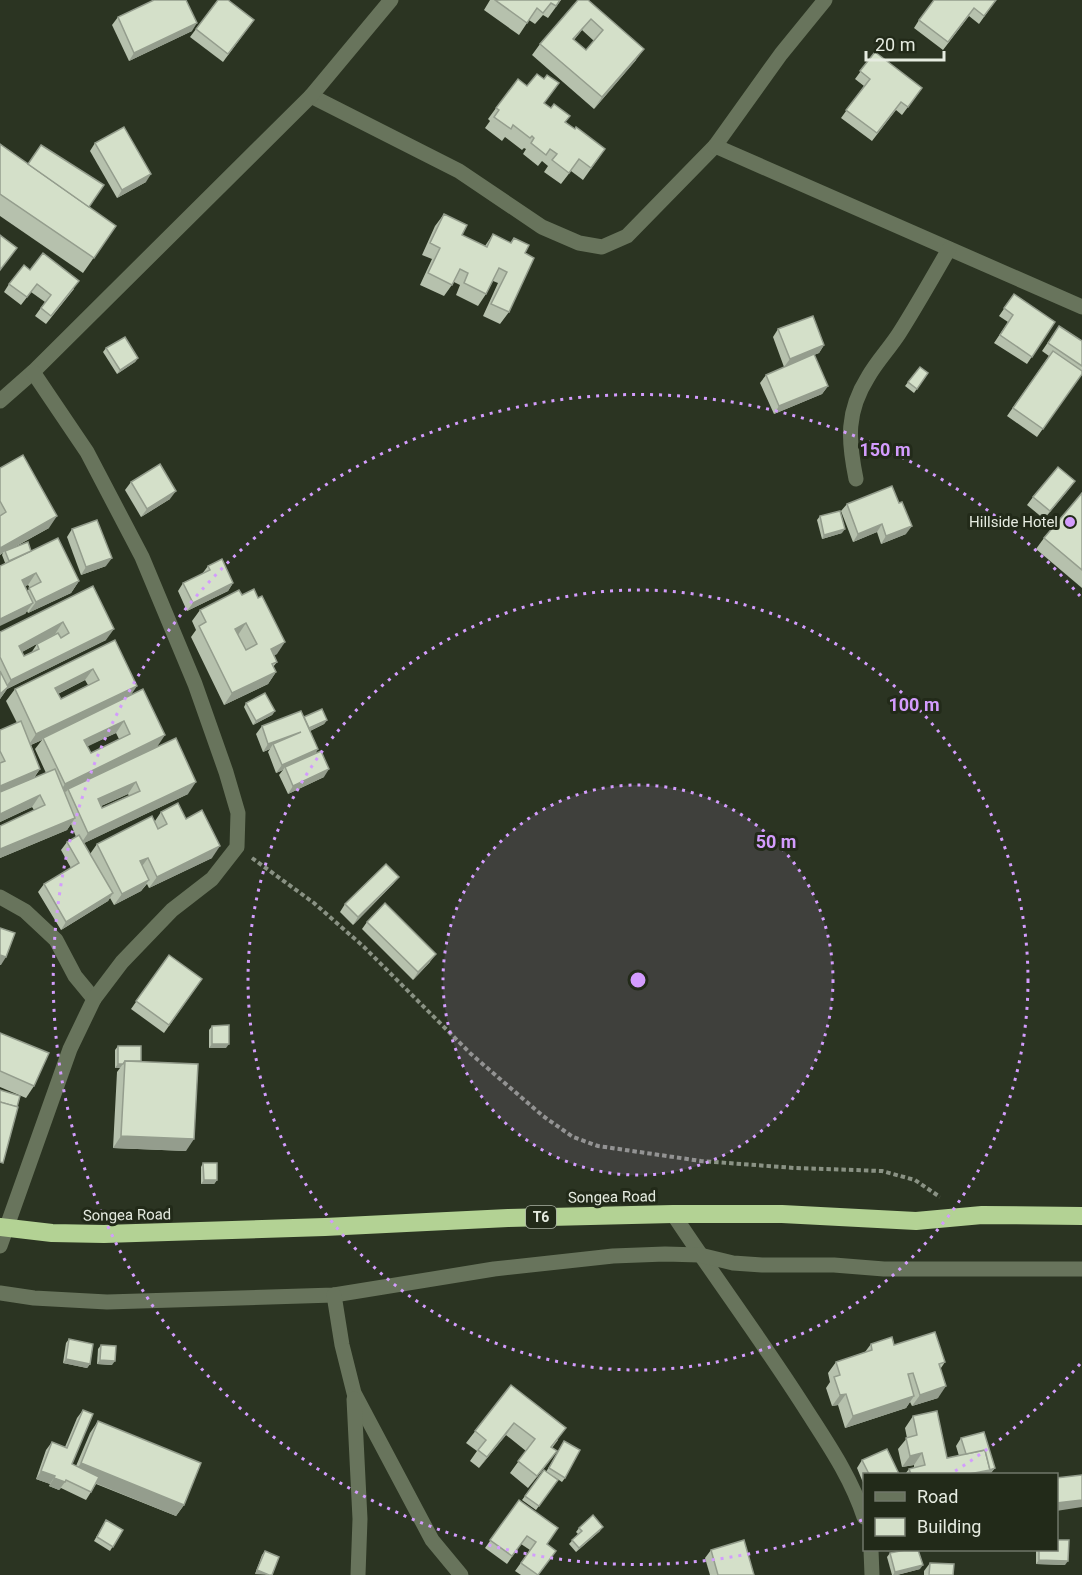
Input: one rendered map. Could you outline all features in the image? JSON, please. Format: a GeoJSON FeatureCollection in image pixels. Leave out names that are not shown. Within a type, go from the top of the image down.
{"type":"FeatureCollection","features":[{"type":"Feature","properties":{"kind":"highway","name":"Songea Road"},"geometry":{"type":"LineString","coordinates":[[3,1228],[52,1233],[104,1234],[673,1214],[782,1214],[916,1221],[982,1215],[1082,1216]]}},
{"type":"Feature","properties":{"kind":"street"},"geometry":{"type":"LineString","coordinates":[[0,401],[33,372],[311,96],[391,0]]}},
{"type":"Feature","properties":{"kind":"street"},"geometry":{"type":"LineString","coordinates":[[311,96],[459,171],[542,227],[579,243],[602,247],[627,236],[715,146],[738,111],[825,0]]}},
{"type":"Feature","properties":{"kind":"street"},"geometry":{"type":"LineString","coordinates":[[715,146],[1082,307]]}},
{"type":"Feature","properties":{"kind":"street"},"geometry":{"type":"LineString","coordinates":[[856,478],[849,446],[850,425],[855,403],[867,377],[900,333],[949,249]]}},
{"type":"Feature","properties":{"kind":"street"},"geometry":{"type":"LineString","coordinates":[[0,1246],[3,1228],[70,1049],[94,999],[122,962],[172,910],[212,879],[237,847],[238,813],[226,772],[195,684],[142,557],[87,452],[33,372]]}},
{"type":"Feature","properties":{"kind":"street"},"geometry":{"type":"LineString","coordinates":[[0,897],[24,911],[56,940],[75,976],[94,999]]}},
{"type":"Feature","properties":{"kind":"street"},"geometry":{"type":"LineString","coordinates":[[673,1214],[759,1338],[842,1464],[863,1514]]}},
{"type":"Feature","properties":{"kind":"street"},"geometry":{"type":"LineString","coordinates":[[0,1293],[34,1298],[107,1302],[334,1295],[494,1269],[552,1262],[666,1254],[700,1255],[733,1263],[762,1265],[834,1265],[895,1269],[1082,1269]]}},
{"type":"Feature","properties":{"kind":"street"},"geometry":{"type":"LineString","coordinates":[[334,1295],[342,1345],[354,1393],[360,1519],[358,1575]]}},
{"type":"Feature","properties":{"kind":"street"},"geometry":{"type":"LineString","coordinates":[[354,1393],[432,1540],[461,1575]]}},
{"type":"Feature","properties":{"kind":"street"},"geometry":{"type":"LineString","coordinates":[[871,1551],[872,1575]]}},
{"type":"Feature","properties":{"kind":"path"},"geometry":{"type":"LineString","coordinates":[[237,847],[314,903],[364,947],[471,1054],[543,1116],[573,1137],[598,1146],[701,1161],[795,1168],[882,1171],[915,1180],[943,1199]]}},
{"type":"Feature","properties":{"kind":"building"},"geometry":{"type":"Polygon","coordinates":[[[154,0],[186,0],[197,23],[134,53],[118,17],[154,0]]]}},
{"type":"Feature","properties":{"kind":"building"},"geometry":{"type":"Polygon","coordinates":[[[218,0],[228,0],[254,20],[228,54],[196,29],[218,0]]]}},
{"type":"Feature","properties":{"kind":"building"},"geometry":{"type":"Polygon","coordinates":[[[495,0],[560,0],[556,6],[551,3],[543,13],[537,8],[527,23],[495,0]]]}},
{"type":"Feature","properties":{"kind":"building"},"geometry":{"type":"Polygon","coordinates":[[[578,0],[588,0],[644,49],[602,97],[540,44],[578,0]],[[591,19],[573,39],[586,50],[603,30],[591,19]]]}},
{"type":"Feature","properties":{"kind":"building"},"geometry":{"type":"Polygon","coordinates":[[[934,0],[996,0],[984,16],[974,8],[948,42],[919,20],[934,0]]]}},
{"type":"Feature","properties":{"kind":"building"},"geometry":{"type":"Polygon","coordinates":[[[875,52],[922,88],[908,107],[901,102],[877,133],[846,110],[870,79],[860,71],[875,52]]]}},
{"type":"Feature","properties":{"kind":"building"},"geometry":{"type":"Polygon","coordinates":[[[537,74],[544,79],[547,75],[559,83],[544,103],[551,108],[554,104],[570,116],[565,122],[575,129],[576,127],[605,149],[591,168],[579,159],[569,173],[552,160],[557,154],[550,149],[546,155],[531,143],[534,138],[532,136],[530,138],[513,125],[511,129],[494,117],[499,110],[496,108],[518,79],[527,86],[537,74]]]}},
{"type":"Feature","properties":{"kind":"building"},"geometry":{"type":"Polygon","coordinates":[[[124,127],[151,174],[122,190],[95,143],[124,127]]]}},
{"type":"Feature","properties":{"kind":"building"},"geometry":{"type":"Polygon","coordinates":[[[0,144],[116,226],[94,258],[0,194],[0,144]]]}},
{"type":"Feature","properties":{"kind":"building"},"geometry":{"type":"Polygon","coordinates":[[[41,145],[104,185],[89,207],[28,164],[41,145]]]}},
{"type":"Feature","properties":{"kind":"building"},"geometry":{"type":"Polygon","coordinates":[[[444,214],[467,225],[462,235],[487,247],[493,234],[511,243],[514,238],[529,245],[525,253],[534,258],[509,312],[491,304],[507,272],[499,268],[486,294],[464,283],[468,273],[460,269],[452,285],[428,273],[440,248],[430,243],[444,214]]]}},
{"type":"Feature","properties":{"kind":"building"},"geometry":{"type":"Polygon","coordinates":[[[0,235],[17,248],[0,270],[0,235]]]}},
{"type":"Feature","properties":{"kind":"building"},"geometry":{"type":"Polygon","coordinates":[[[43,253],[79,281],[51,316],[41,308],[51,295],[37,284],[27,297],[9,284],[24,265],[30,270],[43,253]]]}},
{"type":"Feature","properties":{"kind":"building"},"geometry":{"type":"Polygon","coordinates":[[[1014,294],[1055,322],[1032,357],[1000,335],[1013,315],[1004,308],[1014,294]]]}},
{"type":"Feature","properties":{"kind":"building"},"geometry":{"type":"Polygon","coordinates":[[[813,316],[824,345],[790,359],[778,329],[813,316]]]}},
{"type":"Feature","properties":{"kind":"building"},"geometry":{"type":"Polygon","coordinates":[[[1059,326],[1082,341],[1082,366],[1048,343],[1059,326]]]}},
{"type":"Feature","properties":{"kind":"building"},"geometry":{"type":"Polygon","coordinates":[[[125,337],[138,358],[120,370],[106,348],[125,337]]]}},
{"type":"Feature","properties":{"kind":"building"},"geometry":{"type":"Polygon","coordinates":[[[1053,351],[1082,371],[1082,374],[1043,429],[1013,408],[1053,351]]]}},
{"type":"Feature","properties":{"kind":"building"},"geometry":{"type":"Polygon","coordinates":[[[814,354],[828,386],[779,406],[766,375],[814,354]]]}},
{"type":"Feature","properties":{"kind":"building"},"geometry":{"type":"Polygon","coordinates":[[[920,367],[928,373],[917,389],[908,382],[920,367]]]}},
{"type":"Feature","properties":{"kind":"building"},"geometry":{"type":"Polygon","coordinates":[[[23,455],[57,516],[0,548],[0,516],[6,512],[0,501],[0,468],[23,455]]]}},
{"type":"Feature","properties":{"kind":"building"},"geometry":{"type":"Polygon","coordinates":[[[160,464],[176,491],[147,509],[131,482],[160,464]]]}},
{"type":"Feature","properties":{"kind":"building"},"geometry":{"type":"Polygon","coordinates":[[[1058,467],[1075,481],[1050,511],[1033,497],[1058,467]]]}},
{"type":"Feature","properties":{"kind":"building"},"geometry":{"type":"Polygon","coordinates":[[[892,486],[912,526],[886,536],[882,524],[858,534],[847,504],[892,486]]]}},
{"type":"Feature","properties":{"kind":"building","name":"Hillside Hotel"},"geometry":{"type":"Polygon","coordinates":[[[1082,493],[1082,570],[1044,538],[1082,493]]]}},
{"type":"Feature","properties":{"kind":"building"},"geometry":{"type":"Polygon","coordinates":[[[840,511],[845,529],[824,535],[820,516],[840,511]]]}},
{"type":"Feature","properties":{"kind":"building"},"geometry":{"type":"Polygon","coordinates":[[[97,520],[112,558],[86,567],[72,529],[97,520]]]}},
{"type":"Feature","properties":{"kind":"building"},"geometry":{"type":"Polygon","coordinates":[[[58,538],[79,581],[36,602],[29,588],[41,582],[36,573],[22,580],[33,603],[0,619],[0,566],[58,538]]]}},
{"type":"Feature","properties":{"kind":"building"},"geometry":{"type":"Polygon","coordinates":[[[28,542],[31,551],[9,561],[5,551],[28,542]]]}},
{"type":"Feature","properties":{"kind":"building"},"geometry":{"type":"Polygon","coordinates":[[[222,559],[233,583],[193,603],[183,583],[210,570],[208,566],[222,559]]]}},
{"type":"Feature","properties":{"kind":"building"},"geometry":{"type":"Polygon","coordinates":[[[93,586],[114,629],[11,680],[0,657],[0,632],[93,586]],[[63,622],[19,646],[24,656],[39,649],[37,644],[58,633],[61,638],[69,633],[63,622]]]}},
{"type":"Feature","properties":{"kind":"building"},"geometry":{"type":"Polygon","coordinates":[[[254,589],[258,598],[262,596],[285,642],[271,649],[277,662],[272,664],[276,672],[232,693],[199,626],[206,622],[200,610],[239,590],[242,595],[254,589]],[[246,623],[235,629],[246,650],[257,644],[246,623]]]}},
{"type":"Feature","properties":{"kind":"building"},"geometry":{"type":"Polygon","coordinates":[[[115,640],[137,686],[36,734],[15,689],[115,640]],[[93,669],[55,688],[61,699],[99,680],[93,669]]]}},
{"type":"Feature","properties":{"kind":"building"},"geometry":{"type":"Polygon","coordinates":[[[0,671],[8,687],[0,694],[0,671]]]}},
{"type":"Feature","properties":{"kind":"building"},"geometry":{"type":"Polygon","coordinates":[[[143,689],[165,735],[65,784],[43,738],[143,689]],[[124,721],[84,740],[91,753],[130,734],[124,721]]]}},
{"type":"Feature","properties":{"kind":"building"},"geometry":{"type":"Polygon","coordinates":[[[265,693],[275,711],[256,721],[246,703],[265,693]]]}},
{"type":"Feature","properties":{"kind":"building"},"geometry":{"type":"Polygon","coordinates":[[[322,709],[327,720],[309,728],[304,717],[322,709]]]}},
{"type":"Feature","properties":{"kind":"building"},"geometry":{"type":"Polygon","coordinates":[[[301,711],[318,749],[282,765],[273,744],[301,732],[268,744],[262,726],[301,711]]]}},
{"type":"Feature","properties":{"kind":"building"},"geometry":{"type":"Polygon","coordinates":[[[21,721],[40,769],[0,786],[0,763],[5,761],[0,751],[0,730],[21,721]]]}},
{"type":"Feature","properties":{"kind":"building"},"geometry":{"type":"Polygon","coordinates":[[[176,738],[196,782],[88,833],[68,789],[176,738]],[[136,782],[98,799],[102,808],[140,791],[136,782]]]}},
{"type":"Feature","properties":{"kind":"building"},"geometry":{"type":"Polygon","coordinates":[[[321,751],[329,769],[293,786],[285,767],[321,751]]]}},
{"type":"Feature","properties":{"kind":"building"},"geometry":{"type":"Polygon","coordinates":[[[55,769],[75,818],[0,849],[0,826],[45,805],[40,795],[0,814],[0,792],[55,769]]]}},
{"type":"Feature","properties":{"kind":"building"},"geometry":{"type":"Polygon","coordinates":[[[178,803],[186,819],[202,810],[220,846],[157,877],[148,858],[140,861],[149,880],[122,894],[97,844],[152,816],[158,829],[167,824],[161,812],[178,803]]]}},
{"type":"Feature","properties":{"kind":"building"},"geometry":{"type":"Polygon","coordinates":[[[79,835],[113,893],[66,922],[44,884],[79,863],[67,842],[79,835]]]}},
{"type":"Feature","properties":{"kind":"building"},"geometry":{"type":"Polygon","coordinates":[[[386,864],[399,877],[358,917],[345,904],[386,864]]]}},
{"type":"Feature","properties":{"kind":"building"},"geometry":{"type":"Polygon","coordinates":[[[385,903],[436,954],[418,972],[367,922],[385,903]]]}},
{"type":"Feature","properties":{"kind":"building"},"geometry":{"type":"Polygon","coordinates":[[[0,928],[15,933],[6,957],[0,955],[0,928]]]}},
{"type":"Feature","properties":{"kind":"building"},"geometry":{"type":"Polygon","coordinates":[[[169,955],[202,979],[169,1025],[136,1001],[169,955]]]}},
{"type":"Feature","properties":{"kind":"building"},"geometry":{"type":"Polygon","coordinates":[[[229,1025],[229,1044],[212,1044],[212,1026],[229,1025]]]}},
{"type":"Feature","properties":{"kind":"building"},"geometry":{"type":"Polygon","coordinates":[[[0,1033],[49,1053],[34,1086],[0,1071],[0,1033]]]}},
{"type":"Feature","properties":{"kind":"building"},"geometry":{"type":"Polygon","coordinates":[[[118,1046],[141,1046],[141,1061],[125,1061],[123,1064],[118,1064],[118,1046]]]}},
{"type":"Feature","properties":{"kind":"building"},"geometry":{"type":"Polygon","coordinates":[[[125,1061],[198,1064],[194,1139],[121,1136],[125,1061]]]}},
{"type":"Feature","properties":{"kind":"building"},"geometry":{"type":"Polygon","coordinates":[[[0,1090],[20,1096],[17,1107],[0,1102],[0,1090]]]}},
{"type":"Feature","properties":{"kind":"building"},"geometry":{"type":"Polygon","coordinates":[[[0,1102],[18,1107],[3,1163],[0,1162],[0,1102]]]}},
{"type":"Feature","properties":{"kind":"building"},"geometry":{"type":"Polygon","coordinates":[[[203,1163],[217,1163],[217,1180],[204,1180],[203,1163]]]}},
{"type":"Feature","properties":{"kind":"building"},"geometry":{"type":"Polygon","coordinates":[[[935,1332],[945,1362],[939,1364],[946,1386],[920,1395],[913,1373],[908,1374],[914,1396],[853,1416],[846,1394],[840,1395],[834,1377],[840,1375],[836,1362],[872,1350],[871,1344],[892,1337],[894,1345],[935,1332]]]}},
{"type":"Feature","properties":{"kind":"building"},"geometry":{"type":"Polygon","coordinates":[[[69,1339],[93,1344],[90,1364],[66,1359],[69,1339]]]}},
{"type":"Feature","properties":{"kind":"building"},"geometry":{"type":"Polygon","coordinates":[[[101,1345],[116,1346],[115,1361],[100,1360],[101,1345]]]}},
{"type":"Feature","properties":{"kind":"building"},"geometry":{"type":"Polygon","coordinates":[[[511,1385],[566,1428],[551,1447],[557,1451],[537,1476],[518,1461],[535,1439],[514,1423],[487,1457],[478,1450],[486,1440],[475,1431],[511,1385]]]}},
{"type":"Feature","properties":{"kind":"building"},"geometry":{"type":"Polygon","coordinates":[[[83,1410],[93,1414],[72,1464],[99,1477],[91,1492],[41,1471],[52,1442],[67,1448],[83,1410]]]}},
{"type":"Feature","properties":{"kind":"building"},"geometry":{"type":"Polygon","coordinates":[[[937,1411],[947,1458],[985,1450],[990,1470],[974,1473],[911,1473],[909,1469],[925,1465],[922,1453],[910,1456],[906,1438],[917,1435],[913,1416],[937,1411]]]}},
{"type":"Feature","properties":{"kind":"building"},"geometry":{"type":"Polygon","coordinates":[[[98,1421],[201,1463],[184,1505],[81,1463],[98,1421]]]}},
{"type":"Feature","properties":{"kind":"building"},"geometry":{"type":"Polygon","coordinates":[[[984,1432],[995,1468],[990,1470],[985,1450],[966,1454],[961,1438],[984,1432]]]}},
{"type":"Feature","properties":{"kind":"building"},"geometry":{"type":"Polygon","coordinates":[[[564,1441],[580,1450],[565,1478],[549,1468],[564,1441]]]}},
{"type":"Feature","properties":{"kind":"building"},"geometry":{"type":"Polygon","coordinates":[[[887,1449],[899,1473],[868,1473],[862,1460],[887,1449]]]}},
{"type":"Feature","properties":{"kind":"building"},"geometry":{"type":"Polygon","coordinates":[[[544,1470],[558,1480],[539,1506],[525,1496],[544,1470]]]}},
{"type":"Feature","properties":{"kind":"building"},"geometry":{"type":"Polygon","coordinates":[[[1082,1475],[1082,1500],[1058,1503],[1058,1478],[1082,1475]]]}},
{"type":"Feature","properties":{"kind":"building"},"geometry":{"type":"Polygon","coordinates":[[[519,1500],[558,1528],[547,1544],[556,1551],[538,1575],[521,1563],[536,1542],[527,1536],[512,1556],[490,1540],[519,1500]]]}},
{"type":"Feature","properties":{"kind":"building"},"geometry":{"type":"Polygon","coordinates":[[[593,1515],[603,1527],[579,1548],[572,1540],[582,1531],[579,1528],[593,1515]]]}},
{"type":"Feature","properties":{"kind":"building"},"geometry":{"type":"Polygon","coordinates":[[[106,1520],[123,1530],[113,1547],[97,1537],[106,1520]]]}},
{"type":"Feature","properties":{"kind":"building"},"geometry":{"type":"Polygon","coordinates":[[[744,1540],[754,1575],[718,1575],[711,1550],[744,1540]]]}},
{"type":"Feature","properties":{"kind":"building"},"geometry":{"type":"Polygon","coordinates":[[[1058,1540],[1069,1540],[1068,1561],[1039,1560],[1039,1551],[1058,1551],[1058,1540]]]}},
{"type":"Feature","properties":{"kind":"building"},"geometry":{"type":"Polygon","coordinates":[[[265,1551],[279,1557],[272,1575],[257,1570],[265,1551]]]}},
{"type":"Feature","properties":{"kind":"building"},"geometry":{"type":"Polygon","coordinates":[[[918,1551],[923,1565],[895,1572],[890,1553],[918,1551]]]}},
{"type":"Feature","properties":{"kind":"building"},"geometry":{"type":"Polygon","coordinates":[[[930,1563],[954,1564],[953,1575],[929,1575],[930,1563]]]}},
{"type":"Feature","properties":{"kind":"place","name":"Hillside Hotel"},"geometry":{"type":"Point","coordinates":[1070,522]}}]}
